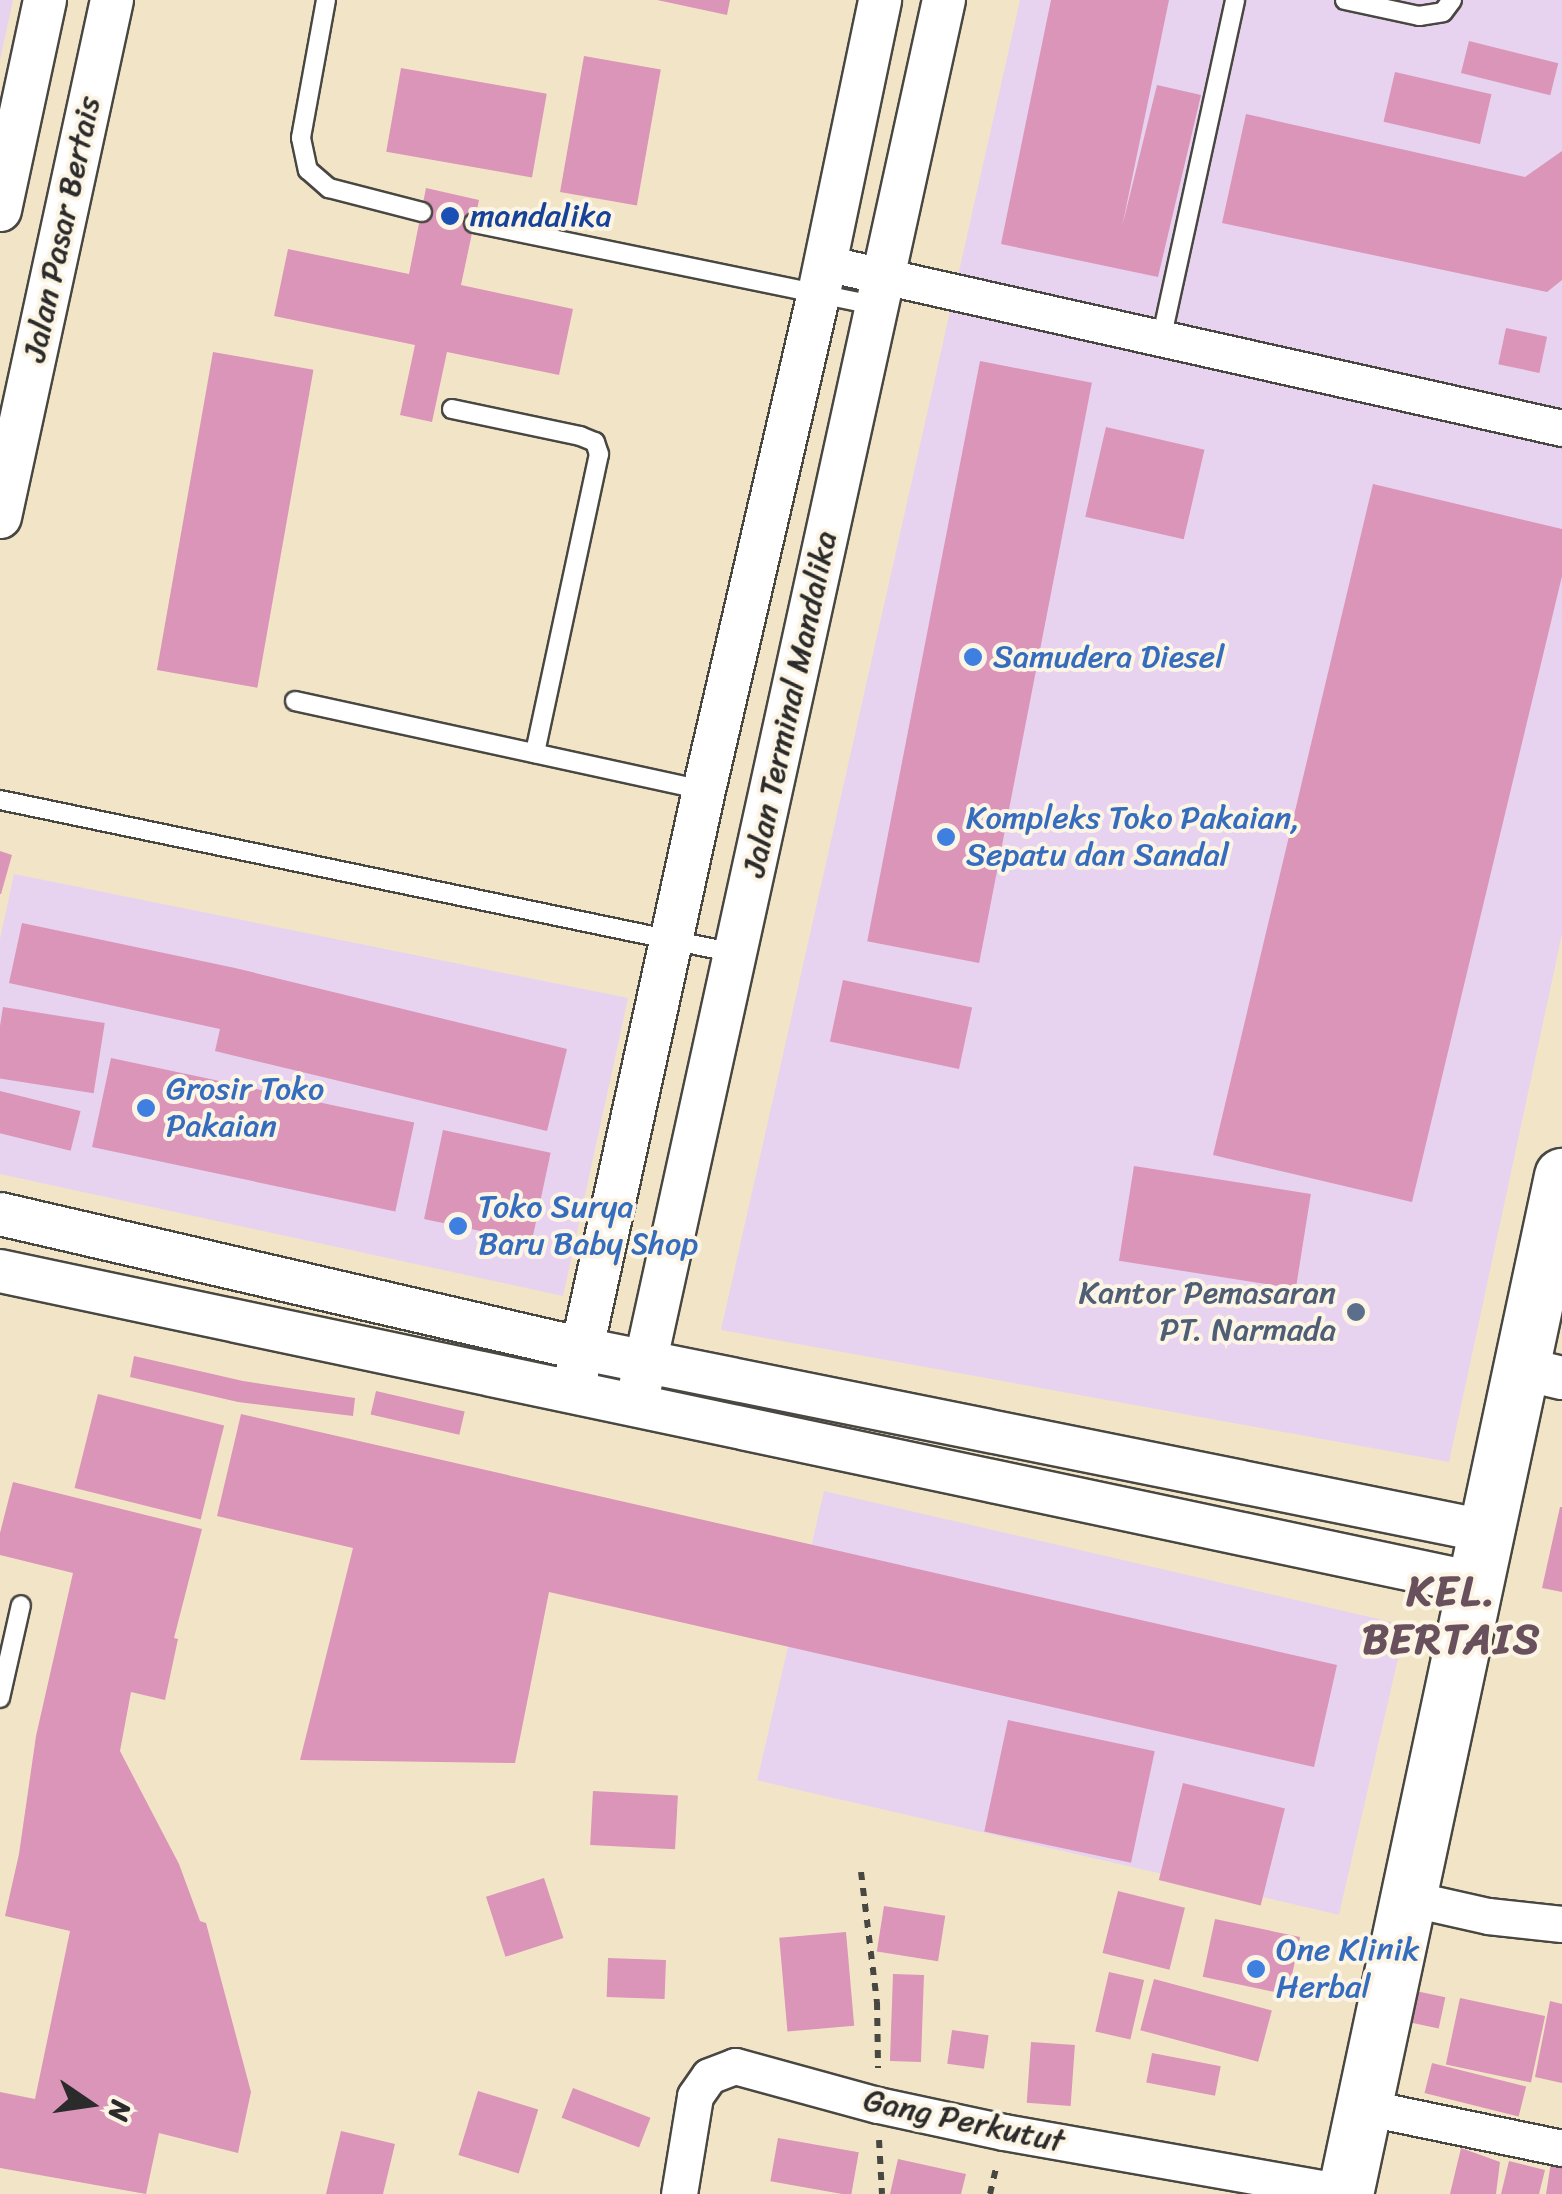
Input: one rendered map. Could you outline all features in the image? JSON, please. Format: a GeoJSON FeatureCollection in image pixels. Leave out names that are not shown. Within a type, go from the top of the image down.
{"type":"FeatureCollection","features":[{"type":"Feature","properties":{"kind":"highway"},"geometry":{"type":"LineString","coordinates":[[1345,2193],[1485,1531],[1541,1373],[1562,1176]]}},
{"type":"Feature","properties":{"kind":"street"},"geometry":{"type":"LineString","coordinates":[[0,210],[45,0]]}},
{"type":"Feature","properties":{"kind":"street","name":"Jalan Pasar Bertais"},"geometry":{"type":"LineString","coordinates":[[0,516],[112,0]]}},
{"type":"Feature","properties":{"kind":"street"},"geometry":{"type":"LineString","coordinates":[[572,1392],[704,790],[822,278],[880,0]]}},
{"type":"Feature","properties":{"kind":"street","name":"Jalan Terminal Mandalika"},"geometry":{"type":"LineString","coordinates":[[635,1408],[944,0]]}},
{"type":"Feature","properties":{"kind":"street"},"geometry":{"type":"LineString","coordinates":[[822,278],[1161,340],[1562,428]]}},
{"type":"Feature","properties":{"kind":"street"},"geometry":{"type":"LineString","coordinates":[[0,1214],[583,1349],[1485,1531]]}},
{"type":"Feature","properties":{"kind":"street"},"geometry":{"type":"LineString","coordinates":[[0,1272],[1474,1583]]}},
{"type":"Feature","properties":{"kind":"street"},"geometry":{"type":"LineString","coordinates":[[1408,1898],[1488,1916],[1562,1924]]}},
{"type":"Feature","properties":{"kind":"street","name":"Gang Perkutut"},"geometry":{"type":"LineString","coordinates":[[679,2194],[692,2103],[702,2085],[719,2070],[741,2067],[878,2105],[1345,2193]]}},
{"type":"Feature","properties":{"kind":"street"},"geometry":{"type":"LineString","coordinates":[[1364,2106],[1562,2148]]}},
{"type":"Feature","properties":{"kind":"lane"},"geometry":{"type":"LineString","coordinates":[[326,0],[301,138],[308,170],[329,188],[422,212]]}},
{"type":"Feature","properties":{"kind":"lane"},"geometry":{"type":"LineString","coordinates":[[1161,340],[1235,0]]}},
{"type":"Feature","properties":{"kind":"lane"},"geometry":{"type":"LineString","coordinates":[[1345,0],[1418,16],[1443,12],[1452,0]]}},
{"type":"Feature","properties":{"kind":"lane"},"geometry":{"type":"LineString","coordinates":[[474,223],[822,278]]}},
{"type":"Feature","properties":{"kind":"lane"},"geometry":{"type":"LineString","coordinates":[[452,409],[580,436],[596,442],[599,454],[536,753]]}},
{"type":"Feature","properties":{"kind":"lane"},"geometry":{"type":"LineString","coordinates":[[295,701],[704,790]]}},
{"type":"Feature","properties":{"kind":"lane"},"geometry":{"type":"LineString","coordinates":[[0,800],[735,954]]}},
{"type":"Feature","properties":{"kind":"lane"},"geometry":{"type":"LineString","coordinates":[[0,1698],[21,1605]]}},
{"type":"Feature","properties":{"kind":"path"},"geometry":{"type":"LineString","coordinates":[[861,1872],[877,2002],[882,2194]]}},
{"type":"Feature","properties":{"kind":"shaded area"},"geometry":{"type":"Polygon","coordinates":[[[0,0],[13,0],[0,60],[0,0]]]}},
{"type":"Feature","properties":{"kind":"shaded area"},"geometry":{"type":"Polygon","coordinates":[[[1020,0],[1562,0],[1562,934],[1449,1462],[721,1330],[1020,0]]]}},
{"type":"Feature","properties":{"kind":"shaded area"},"geometry":{"type":"Polygon","coordinates":[[[14,874],[628,998],[563,1296],[0,1174],[0,939],[14,874]]]}},
{"type":"Feature","properties":{"kind":"shaded area"},"geometry":{"type":"Polygon","coordinates":[[[824,1491],[1406,1625],[1339,1915],[757,1780],[824,1491]]]}},
{"type":"Feature","properties":{"kind":"building"},"geometry":{"type":"Polygon","coordinates":[[[657,0],[730,0],[727,15],[657,0]]]}},
{"type":"Feature","properties":{"kind":"building"},"geometry":{"type":"Polygon","coordinates":[[[1051,0],[1169,0],[1122,227],[1157,85],[1201,95],[1158,277],[1001,244],[1051,0]]]}},
{"type":"Feature","properties":{"kind":"building"},"geometry":{"type":"Polygon","coordinates":[[[1469,41],[1558,63],[1550,95],[1461,73],[1469,41]]]}},
{"type":"Feature","properties":{"kind":"building"},"geometry":{"type":"Polygon","coordinates":[[[584,56],[661,70],[637,205],[560,192],[584,56]]]}},
{"type":"Feature","properties":{"kind":"building"},"geometry":{"type":"Polygon","coordinates":[[[401,68],[547,94],[532,177],[386,152],[401,68]]]}},
{"type":"Feature","properties":{"kind":"building"},"geometry":{"type":"Polygon","coordinates":[[[1395,72],[1491,94],[1480,144],[1384,122],[1395,72]]]}},
{"type":"Feature","properties":{"kind":"building"},"geometry":{"type":"Polygon","coordinates":[[[1246,114],[1525,177],[1562,151],[1562,280],[1547,292],[1222,223],[1246,114]]]}},
{"type":"Feature","properties":{"kind":"building"},"geometry":{"type":"Polygon","coordinates":[[[426,188],[479,200],[461,285],[573,309],[559,375],[447,352],[432,422],[400,415],[415,345],[274,316],[288,249],[409,274],[426,188]]]}},
{"type":"Feature","properties":{"kind":"building"},"geometry":{"type":"Polygon","coordinates":[[[1506,328],[1547,337],[1539,373],[1498,364],[1506,328]]]}},
{"type":"Feature","properties":{"kind":"building"},"geometry":{"type":"Polygon","coordinates":[[[213,352],[313,370],[257,688],[157,670],[213,352]]]}},
{"type":"Feature","properties":{"kind":"building"},"geometry":{"type":"Polygon","coordinates":[[[980,361],[1092,383],[979,963],[867,941],[980,361]]]}},
{"type":"Feature","properties":{"kind":"building"},"geometry":{"type":"Polygon","coordinates":[[[1106,427],[1204,450],[1184,539],[1085,517],[1106,427]]]}},
{"type":"Feature","properties":{"kind":"building"},"geometry":{"type":"Polygon","coordinates":[[[1373,484],[1562,529],[1562,576],[1412,1202],[1213,1155],[1373,484]]]}},
{"type":"Feature","properties":{"kind":"building"},"geometry":{"type":"Polygon","coordinates":[[[0,851],[12,855],[1,894],[0,894],[0,851]]]}},
{"type":"Feature","properties":{"kind":"building"},"geometry":{"type":"Polygon","coordinates":[[[22,923],[235,968],[567,1049],[547,1131],[215,1051],[220,1029],[9,983],[22,923]]]}},
{"type":"Feature","properties":{"kind":"building"},"geometry":{"type":"Polygon","coordinates":[[[843,980],[972,1007],[959,1069],[830,1042],[843,980]]]}},
{"type":"Feature","properties":{"kind":"building"},"geometry":{"type":"Polygon","coordinates":[[[3,1007],[105,1023],[94,1093],[0,1078],[3,1007]]]}},
{"type":"Feature","properties":{"kind":"building"},"geometry":{"type":"Polygon","coordinates":[[[111,1058],[414,1122],[395,1211],[92,1147],[111,1058]]]}},
{"type":"Feature","properties":{"kind":"building"},"geometry":{"type":"Polygon","coordinates":[[[0,1091],[81,1111],[71,1151],[0,1133],[0,1091]]]}},
{"type":"Feature","properties":{"kind":"building"},"geometry":{"type":"Polygon","coordinates":[[[443,1130],[551,1153],[532,1242],[424,1219],[443,1130]]]}},
{"type":"Feature","properties":{"kind":"building"},"geometry":{"type":"Polygon","coordinates":[[[1134,1166],[1311,1194],[1296,1289],[1119,1261],[1134,1166]]]}},
{"type":"Feature","properties":{"kind":"building"},"geometry":{"type":"Polygon","coordinates":[[[134,1356],[243,1381],[355,1398],[353,1416],[238,1402],[130,1377],[134,1356]]]}},
{"type":"Feature","properties":{"kind":"building"},"geometry":{"type":"Polygon","coordinates":[[[376,1391],[465,1411],[459,1435],[371,1414],[376,1391]]]}},
{"type":"Feature","properties":{"kind":"building"},"geometry":{"type":"Polygon","coordinates":[[[98,1394],[224,1425],[201,1520],[75,1488],[98,1394]]]}},
{"type":"Feature","properties":{"kind":"building"},"geometry":{"type":"Polygon","coordinates":[[[241,1414],[1337,1665],[1314,1767],[549,1592],[515,1763],[300,1760],[353,1548],[217,1516],[241,1414]]]}},
{"type":"Feature","properties":{"kind":"building"},"geometry":{"type":"Polygon","coordinates":[[[13,1482],[202,1529],[174,1638],[178,1639],[165,1700],[131,1692],[120,1751],[179,1864],[200,1921],[206,1923],[251,2092],[238,2153],[159,2133],[146,2194],[0,2168],[0,2092],[35,2099],[70,1931],[5,1916],[19,1854],[36,1736],[73,1573],[0,1555],[0,1533],[13,1482]]]}},
{"type":"Feature","properties":{"kind":"building"},"geometry":{"type":"Polygon","coordinates":[[[1562,1507],[1562,1592],[1542,1588],[1562,1507]]]}},
{"type":"Feature","properties":{"kind":"building"},"geometry":{"type":"Polygon","coordinates":[[[1008,1720],[1155,1751],[1131,1863],[984,1832],[1008,1720]]]}},
{"type":"Feature","properties":{"kind":"building"},"geometry":{"type":"Polygon","coordinates":[[[1183,1783],[1285,1808],[1261,1905],[1159,1880],[1183,1783]]]}},
{"type":"Feature","properties":{"kind":"building"},"geometry":{"type":"Polygon","coordinates":[[[593,1791],[678,1795],[675,1849],[590,1845],[593,1791]]]}},
{"type":"Feature","properties":{"kind":"building"},"geometry":{"type":"Polygon","coordinates":[[[544,1878],[563,1938],[505,1957],[486,1897],[544,1878]]]}},
{"type":"Feature","properties":{"kind":"building"},"geometry":{"type":"Polygon","coordinates":[[[1118,1891],[1185,1908],[1169,1970],[1103,1953],[1118,1891]]]}},
{"type":"Feature","properties":{"kind":"building"},"geometry":{"type":"Polygon","coordinates":[[[884,1906],[945,1916],[938,1961],[877,1951],[884,1906]]]}},
{"type":"Feature","properties":{"kind":"building"},"geometry":{"type":"Polygon","coordinates":[[[1215,1919],[1300,1937],[1288,1995],[1203,1977],[1215,1919]]]}},
{"type":"Feature","properties":{"kind":"building"},"geometry":{"type":"Polygon","coordinates":[[[846,1932],[854,2026],[787,2031],[779,1938],[846,1932]]]}},
{"type":"Feature","properties":{"kind":"building"},"geometry":{"type":"Polygon","coordinates":[[[608,1958],[666,1960],[665,1999],[607,1997],[608,1958]]]}},
{"type":"Feature","properties":{"kind":"building"},"geometry":{"type":"Polygon","coordinates":[[[1109,1972],[1144,1980],[1130,2040],[1095,2031],[1109,1972]]]}},
{"type":"Feature","properties":{"kind":"building"},"geometry":{"type":"Polygon","coordinates":[[[893,1974],[924,1975],[921,2062],[890,2061],[893,1974]]]}},
{"type":"Feature","properties":{"kind":"building"},"geometry":{"type":"Polygon","coordinates":[[[1154,1979],[1272,2011],[1258,2062],[1140,2030],[1154,1979]]]}},
{"type":"Feature","properties":{"kind":"building"},"geometry":{"type":"Polygon","coordinates":[[[1416,1991],[1445,1997],[1439,2029],[1409,2022],[1416,1991]]]}},
{"type":"Feature","properties":{"kind":"building"},"geometry":{"type":"Polygon","coordinates":[[[1460,1998],[1545,2016],[1531,2083],[1446,2065],[1460,1998]]]}},
{"type":"Feature","properties":{"kind":"building"},"geometry":{"type":"Polygon","coordinates":[[[1550,2001],[1562,2004],[1562,2083],[1535,2077],[1550,2001]]]}},
{"type":"Feature","properties":{"kind":"building"},"geometry":{"type":"Polygon","coordinates":[[[952,2030],[989,2035],[984,2069],[947,2064],[952,2030]]]}},
{"type":"Feature","properties":{"kind":"building"},"geometry":{"type":"Polygon","coordinates":[[[1031,2042],[1075,2045],[1071,2106],[1027,2103],[1031,2042]]]}},
{"type":"Feature","properties":{"kind":"building"},"geometry":{"type":"Polygon","coordinates":[[[1152,2053],[1221,2066],[1215,2096],[1146,2082],[1152,2053]]]}},
{"type":"Feature","properties":{"kind":"building"},"geometry":{"type":"Polygon","coordinates":[[[1432,2063],[1526,2086],[1519,2117],[1425,2093],[1432,2063]]]}},
{"type":"Feature","properties":{"kind":"building"},"geometry":{"type":"Polygon","coordinates":[[[573,2088],[650,2118],[639,2148],[562,2118],[573,2088]]]}},
{"type":"Feature","properties":{"kind":"building"},"geometry":{"type":"Polygon","coordinates":[[[478,2091],[538,2109],[519,2173],[458,2155],[478,2091]]]}},
{"type":"Feature","properties":{"kind":"building"},"geometry":{"type":"Polygon","coordinates":[[[341,2131],[395,2144],[383,2194],[326,2194],[341,2131]]]}},
{"type":"Feature","properties":{"kind":"building"},"geometry":{"type":"Polygon","coordinates":[[[778,2138],[859,2152],[851,2194],[770,2181],[778,2138]]]}},
{"type":"Feature","properties":{"kind":"building"},"geometry":{"type":"Polygon","coordinates":[[[1461,2148],[1500,2162],[1496,2194],[1450,2194],[1461,2148]]]}},
{"type":"Feature","properties":{"kind":"building"},"geometry":{"type":"Polygon","coordinates":[[[898,2159],[966,2174],[961,2194],[890,2194],[898,2159]]]}},
{"type":"Feature","properties":{"kind":"building"},"geometry":{"type":"Polygon","coordinates":[[[1509,2161],[1545,2170],[1539,2194],[1501,2194],[1509,2161]]]}},
{"type":"Feature","properties":{"kind":"building"},"geometry":{"type":"Polygon","coordinates":[[[1551,2162],[1562,2164],[1562,2194],[1546,2194],[1551,2162]]]}},
{"type":"Feature","properties":{"kind":"place","name":"mandalika"},"geometry":{"type":"Point","coordinates":[450,216]}},
{"type":"Feature","properties":{"kind":"place","name":"Samudera Diesel"},"geometry":{"type":"Point","coordinates":[973,657]}},
{"type":"Feature","properties":{"kind":"place","name":"Kompleks Toko Pakaian, Sepatu dan Sandal"},"geometry":{"type":"Point","coordinates":[946,837]}},
{"type":"Feature","properties":{"kind":"place","name":"Grosir Toko Pakaian"},"geometry":{"type":"Point","coordinates":[146,1108]}},
{"type":"Feature","properties":{"kind":"place","name":"Toko Surya Baru Baby Shop"},"geometry":{"type":"Point","coordinates":[458,1226]}},
{"type":"Feature","properties":{"kind":"place","name":"Kantor Pemasaran PT. Narmada"},"geometry":{"type":"Point","coordinates":[1356,1312]}},
{"type":"Feature","properties":{"kind":"place","name":"One Klinik Herbal"},"geometry":{"type":"Point","coordinates":[1256,1969]}},
{"type":"Feature","properties":{"kind":"district","name":"KEL. BERTAIS"},"geometry":{"type":"Point","coordinates":[1452,1615]}}]}
